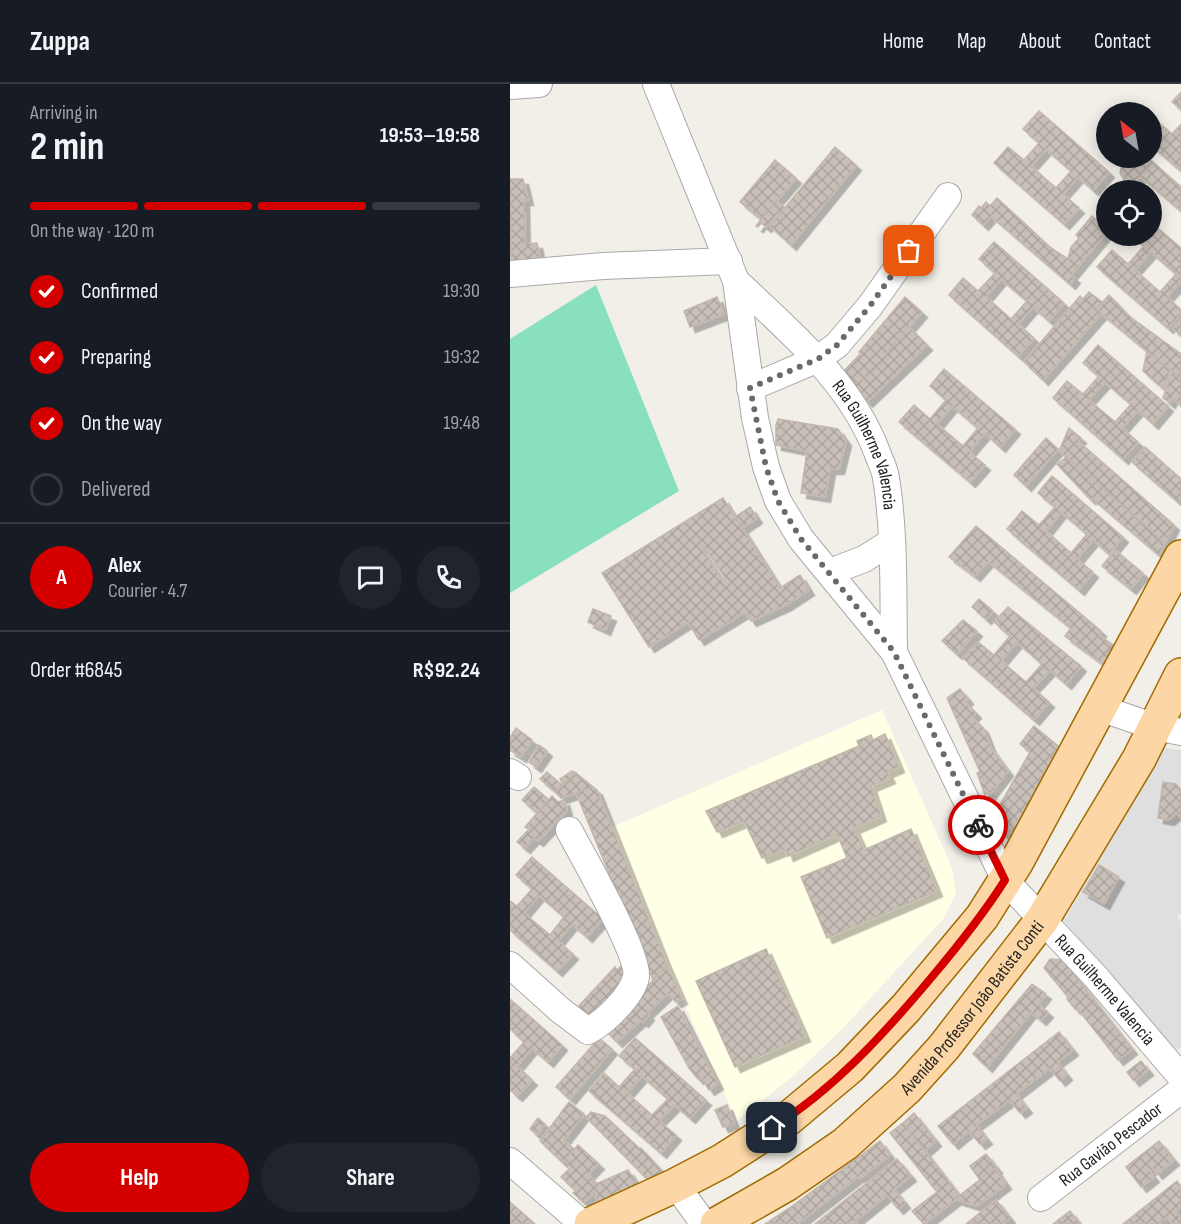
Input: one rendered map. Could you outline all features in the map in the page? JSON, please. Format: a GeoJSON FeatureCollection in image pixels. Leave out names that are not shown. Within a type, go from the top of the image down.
{"type":"FeatureCollection","features":[{"type":"Feature","properties":{"kind":"main road"},"geometry":{"type":"LineString","coordinates":[[591,1224],[722,1161],[789,1118],[850,1068],[906,1008],[982,917],[1005,880],[1181,557]]}},
{"type":"Feature","properties":{"kind":"main road","name":"Avenida Professor João Batista Conti"},"geometry":{"type":"LineString","coordinates":[[717,1224],[787,1184],[845,1144],[907,1088],[944,1047],[1042,920],[1139,759],[1168,729],[1181,675]]}},
{"type":"Feature","properties":{"kind":"street"},"geometry":{"type":"LineString","coordinates":[[510,86],[539,84]]}},
{"type":"Feature","properties":{"kind":"street","name":"Rua Guilherme Valencia"},"geometry":{"type":"LineString","coordinates":[[656,84],[733,271],[750,388],[766,467],[778,501],[801,539],[894,652],[1005,880],[1095,976],[1181,1077]]}},
{"type":"Feature","properties":{"kind":"street"},"geometry":{"type":"LineString","coordinates":[[750,388],[818,359],[837,345],[870,306],[948,196]]}},
{"type":"Feature","properties":{"kind":"street"},"geometry":{"type":"LineString","coordinates":[[510,274],[591,267],[733,271]]}},
{"type":"Feature","properties":{"kind":"street","name":"Rua Guilherme Valencia"},"geometry":{"type":"LineString","coordinates":[[733,271],[818,359],[858,414],[871,437],[886,476],[891,542],[894,652]]}},
{"type":"Feature","properties":{"kind":"street"},"geometry":{"type":"LineString","coordinates":[[830,573],[864,559],[891,542]]}},
{"type":"Feature","properties":{"kind":"street"},"geometry":{"type":"LineString","coordinates":[[1100,708],[1168,729]]}},
{"type":"Feature","properties":{"kind":"street"},"geometry":{"type":"LineString","coordinates":[[510,965],[560,1010],[588,1031],[606,1020],[632,988],[636,966],[623,935],[569,830]]}},
{"type":"Feature","properties":{"kind":"street","name":"Rua Gavião Pescador"},"geometry":{"type":"LineString","coordinates":[[1041,1198],[1181,1090]]}},
{"type":"Feature","properties":{"kind":"street"},"geometry":{"type":"LineString","coordinates":[[510,1161],[584,1224]]}},
{"type":"Feature","properties":{"kind":"street"},"geometry":{"type":"LineString","coordinates":[[676,1185],[704,1224]]}},
{"type":"Feature","properties":{"kind":"shaded area"},"geometry":{"type":"Polygon","coordinates":[[[882,710],[952,868],[956,893],[944,918],[844,1027],[793,1076],[737,1121],[667,965],[612,827],[882,710]]]}},
{"type":"Feature","properties":{"kind":"shaded area"},"geometry":{"type":"Polygon","coordinates":[[[1166,748],[1181,750],[1181,913],[1177,917],[1181,922],[1181,1047],[1178,1050],[1168,1046],[1064,921],[1160,751],[1166,748]]]}},
{"type":"Feature","properties":{"kind":"green space"},"geometry":{"type":"Polygon","coordinates":[[[596,285],[679,491],[510,593],[510,339],[596,285]]]}},
{"type":"Feature","properties":{"kind":"building"},"geometry":{"type":"Polygon","coordinates":[[[1181,92],[1181,109],[1172,102],[1181,92]]]}},
{"type":"Feature","properties":{"kind":"building"},"geometry":{"type":"Polygon","coordinates":[[[1039,111],[1096,161],[1096,168],[1104,168],[1109,172],[1102,180],[1096,180],[1096,187],[1093,190],[1078,177],[1063,194],[1079,208],[1064,224],[994,163],[1008,147],[1024,160],[1039,143],[1023,129],[1039,111]],[[1046,149],[1031,166],[1056,188],[1071,171],[1046,149]]]}},
{"type":"Feature","properties":{"kind":"building"},"geometry":{"type":"Polygon","coordinates":[[[1181,124],[1179,139],[1181,141],[1181,171],[1162,155],[1162,125],[1172,134],[1181,124]]]}},
{"type":"Feature","properties":{"kind":"building"},"geometry":{"type":"Polygon","coordinates":[[[835,147],[856,165],[791,245],[770,226],[835,147]]]}},
{"type":"Feature","properties":{"kind":"building"},"geometry":{"type":"Polygon","coordinates":[[[775,160],[796,178],[761,219],[740,202],[775,160]]]}},
{"type":"Feature","properties":{"kind":"building"},"geometry":{"type":"Polygon","coordinates":[[[1121,168],[1148,168],[1138,180],[1124,180],[1120,173],[1121,168]]]}},
{"type":"Feature","properties":{"kind":"building"},"geometry":{"type":"Polygon","coordinates":[[[1148,168],[1160,168],[1181,187],[1181,211],[1162,195],[1162,180],[1145,180],[1141,177],[1148,168]]]}},
{"type":"Feature","properties":{"kind":"building"},"geometry":{"type":"Polygon","coordinates":[[[510,179],[523,179],[528,200],[524,200],[525,244],[537,243],[541,262],[511,264],[510,179]]]}},
{"type":"Feature","properties":{"kind":"building"},"geometry":{"type":"Polygon","coordinates":[[[997,198],[1051,248],[1068,259],[1071,247],[1079,238],[1076,235],[1092,216],[1096,219],[1096,245],[1071,275],[1075,278],[1070,284],[991,216],[983,225],[972,215],[979,206],[981,208],[986,202],[990,206],[997,198]]]}},
{"type":"Feature","properties":{"kind":"building"},"geometry":{"type":"Polygon","coordinates":[[[776,201],[785,208],[766,227],[761,223],[758,227],[756,226],[776,201]]]}},
{"type":"Feature","properties":{"kind":"building"},"geometry":{"type":"Polygon","coordinates":[[[1162,232],[1181,248],[1181,281],[1167,297],[1181,310],[1181,314],[1168,328],[1097,267],[1112,250],[1128,264],[1144,246],[1162,246],[1162,232]],[[1151,252],[1135,270],[1160,292],[1176,274],[1151,252]]]}},
{"type":"Feature","properties":{"kind":"building"},"geometry":{"type":"Polygon","coordinates":[[[994,242],[1064,303],[1049,321],[1033,307],[1018,324],[1034,338],[1018,356],[949,295],[963,278],[978,291],[995,273],[979,259],[994,242]],[[1001,279],[986,297],[1011,319],[1027,301],[1001,279]]]}},
{"type":"Feature","properties":{"kind":"building"},"geometry":{"type":"Polygon","coordinates":[[[1089,292],[1102,302],[1096,309],[1101,314],[1043,380],[1024,362],[1080,296],[1083,299],[1089,292]]]}},
{"type":"Feature","properties":{"kind":"building"},"geometry":{"type":"Polygon","coordinates":[[[1109,295],[1129,316],[1181,354],[1181,379],[1096,309],[1109,295]]]}},
{"type":"Feature","properties":{"kind":"building"},"geometry":{"type":"Polygon","coordinates":[[[717,297],[724,314],[690,327],[684,311],[717,297]]]}},
{"type":"Feature","properties":{"kind":"building"},"geometry":{"type":"Polygon","coordinates":[[[905,297],[922,312],[886,354],[889,357],[853,386],[843,372],[905,297]]]}},
{"type":"Feature","properties":{"kind":"building"},"geometry":{"type":"Polygon","coordinates":[[[1181,320],[1181,335],[1173,329],[1181,320]]]}},
{"type":"Feature","properties":{"kind":"building"},"geometry":{"type":"Polygon","coordinates":[[[909,327],[927,345],[867,402],[854,385],[889,357],[886,354],[909,327]]]}},
{"type":"Feature","properties":{"kind":"building"},"geometry":{"type":"Polygon","coordinates":[[[1098,345],[1168,406],[1153,424],[1138,410],[1122,428],[1138,442],[1123,459],[1053,398],[1067,381],[1083,394],[1099,376],[1083,363],[1098,345]],[[1105,382],[1089,400],[1115,422],[1131,404],[1105,382]]]}},
{"type":"Feature","properties":{"kind":"building"},"geometry":{"type":"Polygon","coordinates":[[[1147,351],[1170,370],[1164,389],[1143,371],[1147,351]]]}},
{"type":"Feature","properties":{"kind":"building"},"geometry":{"type":"Polygon","coordinates":[[[944,369],[1015,429],[1000,447],[985,433],[969,452],[985,465],[970,482],[899,422],[914,405],[930,419],[946,400],[930,386],[944,369]],[[952,406],[937,424],[963,446],[978,428],[952,406]]]}},
{"type":"Feature","properties":{"kind":"building"},"geometry":{"type":"Polygon","coordinates":[[[1172,372],[1181,379],[1181,405],[1172,398],[1170,403],[1163,398],[1172,372]]]}},
{"type":"Feature","properties":{"kind":"building"},"geometry":{"type":"Polygon","coordinates":[[[778,419],[838,429],[846,441],[839,469],[830,469],[825,497],[801,493],[807,451],[776,445],[778,419]]]}},
{"type":"Feature","properties":{"kind":"building"},"geometry":{"type":"Polygon","coordinates":[[[1069,428],[1081,438],[1078,441],[1174,525],[1165,543],[1059,451],[1069,428]]]}},
{"type":"Feature","properties":{"kind":"building"},"geometry":{"type":"Polygon","coordinates":[[[1046,438],[1058,449],[1026,486],[1014,475],[1046,438]]]}},
{"type":"Feature","properties":{"kind":"building"},"geometry":{"type":"Polygon","coordinates":[[[1145,447],[1181,479],[1181,501],[1178,502],[1132,462],[1145,447]]]}},
{"type":"Feature","properties":{"kind":"building"},"geometry":{"type":"Polygon","coordinates":[[[1067,457],[1165,543],[1159,555],[1092,498],[1090,499],[1057,464],[1067,457]]]}},
{"type":"Feature","properties":{"kind":"building"},"geometry":{"type":"Polygon","coordinates":[[[1052,476],[1123,537],[1109,554],[1093,540],[1077,559],[1093,572],[1079,590],[1007,529],[1022,511],[1039,525],[1055,507],[1038,493],[1052,476]],[[1061,512],[1046,531],[1071,553],[1087,534],[1061,512]]]}},
{"type":"Feature","properties":{"kind":"building"},"geometry":{"type":"Polygon","coordinates":[[[723,498],[780,588],[800,575],[809,590],[786,605],[751,621],[745,612],[699,640],[688,622],[649,647],[602,573],[723,498]],[[704,546],[701,548],[722,580],[725,578],[704,546]]]}},
{"type":"Feature","properties":{"kind":"building"},"geometry":{"type":"Polygon","coordinates":[[[750,507],[757,518],[742,528],[735,517],[750,507]]]}},
{"type":"Feature","properties":{"kind":"building"},"geometry":{"type":"Polygon","coordinates":[[[976,526],[1101,631],[1099,635],[1116,647],[1106,666],[1065,636],[1071,628],[988,561],[975,576],[949,557],[976,526]]]}},
{"type":"Feature","properties":{"kind":"building"},"geometry":{"type":"Polygon","coordinates":[[[1115,550],[1143,573],[1131,589],[1102,566],[1115,550]]]}},
{"type":"Feature","properties":{"kind":"building"},"geometry":{"type":"Polygon","coordinates":[[[979,599],[993,611],[986,619],[972,607],[979,599]]]}},
{"type":"Feature","properties":{"kind":"building"},"geometry":{"type":"Polygon","coordinates":[[[1008,607],[1081,666],[1066,684],[1050,670],[1033,688],[1049,702],[1034,720],[963,658],[978,642],[994,655],[1010,636],[994,622],[1008,607]],[[1017,642],[1001,661],[1026,682],[1042,664],[1017,642]]]}},
{"type":"Feature","properties":{"kind":"building"},"geometry":{"type":"Polygon","coordinates":[[[593,609],[611,616],[605,630],[588,622],[593,609]]]}},
{"type":"Feature","properties":{"kind":"building"},"geometry":{"type":"Polygon","coordinates":[[[963,620],[977,631],[957,654],[942,641],[963,620]]]}},
{"type":"Feature","properties":{"kind":"building"},"geometry":{"type":"Polygon","coordinates":[[[960,689],[968,699],[965,702],[976,713],[972,717],[983,728],[991,748],[1008,771],[990,794],[947,698],[960,689]]]}},
{"type":"Feature","properties":{"kind":"building"},"geometry":{"type":"Polygon","coordinates":[[[1034,726],[1058,746],[1052,758],[1056,760],[1051,769],[1047,767],[1016,829],[1004,836],[993,817],[1030,752],[1020,744],[1034,726]]]}},
{"type":"Feature","properties":{"kind":"building"},"geometry":{"type":"Polygon","coordinates":[[[516,728],[532,740],[521,757],[510,750],[510,738],[516,728]]]}},
{"type":"Feature","properties":{"kind":"building"},"geometry":{"type":"Polygon","coordinates":[[[885,734],[899,767],[887,772],[890,778],[871,786],[881,816],[854,828],[864,850],[911,829],[937,891],[827,938],[801,877],[847,858],[837,834],[788,856],[785,849],[762,858],[744,821],[717,832],[706,811],[859,746],[857,741],[871,735],[873,740],[885,734]]]}},
{"type":"Feature","properties":{"kind":"building"},"geometry":{"type":"Polygon","coordinates":[[[539,745],[547,751],[536,767],[529,762],[539,745]]]}},
{"type":"Feature","properties":{"kind":"building"},"geometry":{"type":"Polygon","coordinates":[[[572,771],[576,773],[563,784],[560,779],[572,771]]]}},
{"type":"Feature","properties":{"kind":"building"},"geometry":{"type":"Polygon","coordinates":[[[547,772],[562,785],[556,792],[540,779],[547,772]]]}},
{"type":"Feature","properties":{"kind":"building"},"geometry":{"type":"Polygon","coordinates":[[[980,772],[989,792],[985,795],[977,773],[980,772]]]}},
{"type":"Feature","properties":{"kind":"building"},"geometry":{"type":"Polygon","coordinates":[[[576,773],[593,787],[561,798],[556,792],[576,773]]]}},
{"type":"Feature","properties":{"kind":"building"},"geometry":{"type":"Polygon","coordinates":[[[1163,782],[1176,784],[1181,790],[1181,818],[1177,813],[1169,820],[1158,818],[1163,782]]]}},
{"type":"Feature","properties":{"kind":"building"},"geometry":{"type":"Polygon","coordinates":[[[534,787],[549,800],[537,813],[522,800],[534,787]]]}},
{"type":"Feature","properties":{"kind":"building"},"geometry":{"type":"Polygon","coordinates":[[[593,787],[597,790],[667,965],[653,980],[576,793],[593,787]]]}},
{"type":"Feature","properties":{"kind":"building"},"geometry":{"type":"Polygon","coordinates":[[[552,796],[558,802],[564,800],[567,810],[538,841],[534,838],[525,848],[517,842],[529,829],[525,827],[552,796]]]}},
{"type":"Feature","properties":{"kind":"building"},"geometry":{"type":"Polygon","coordinates":[[[532,857],[603,919],[587,937],[572,924],[558,941],[573,954],[557,971],[510,930],[510,901],[517,906],[532,889],[516,875],[532,857]],[[539,895],[524,913],[550,935],[564,917],[539,895]]]}},
{"type":"Feature","properties":{"kind":"building"},"geometry":{"type":"Polygon","coordinates":[[[1099,865],[1119,877],[1104,904],[1083,892],[1099,865]]]}},
{"type":"Feature","properties":{"kind":"building"},"geometry":{"type":"Polygon","coordinates":[[[766,949],[805,1036],[735,1067],[696,981],[766,949]]]}},
{"type":"Feature","properties":{"kind":"building"},"geometry":{"type":"Polygon","coordinates":[[[1050,959],[1063,960],[1132,1049],[1118,1060],[1044,968],[1050,959]]]}},
{"type":"Feature","properties":{"kind":"building"},"geometry":{"type":"Polygon","coordinates":[[[626,961],[631,975],[589,1023],[575,1010],[615,967],[617,970],[626,961]]]}},
{"type":"Feature","properties":{"kind":"building"},"geometry":{"type":"Polygon","coordinates":[[[667,965],[682,999],[676,1002],[668,993],[647,1013],[649,1015],[643,1022],[641,1020],[617,1042],[606,1031],[667,965]]]}},
{"type":"Feature","properties":{"kind":"building"},"geometry":{"type":"Polygon","coordinates":[[[1032,984],[1046,994],[1038,1004],[1048,1012],[1041,1020],[1031,1012],[987,1067],[973,1054],[1032,984]]]}},
{"type":"Feature","properties":{"kind":"building"},"geometry":{"type":"Polygon","coordinates":[[[510,999],[562,1045],[548,1062],[532,1048],[517,1066],[532,1080],[517,1096],[510,1090],[510,1058],[524,1042],[510,1029],[510,999]]]}},
{"type":"Feature","properties":{"kind":"building"},"geometry":{"type":"Polygon","coordinates":[[[678,1006],[718,1084],[709,1090],[701,1077],[698,1079],[689,1068],[661,1017],[678,1006]]]}},
{"type":"Feature","properties":{"kind":"building"},"geometry":{"type":"Polygon","coordinates":[[[1059,1032],[1073,1050],[1057,1062],[1067,1075],[1060,1081],[1050,1068],[1016,1094],[1027,1108],[1020,1113],[1010,1100],[976,1125],[987,1139],[980,1144],[969,1131],[953,1144],[938,1126],[1059,1032]]]}},
{"type":"Feature","properties":{"kind":"building"},"geometry":{"type":"Polygon","coordinates":[[[599,1038],[612,1049],[570,1099],[556,1087],[599,1038]]]}},
{"type":"Feature","properties":{"kind":"building"},"geometry":{"type":"Polygon","coordinates":[[[635,1038],[706,1100],[690,1118],[675,1105],[659,1121],[676,1135],[661,1153],[589,1091],[604,1073],[619,1087],[635,1069],[619,1056],[635,1038]],[[642,1076],[627,1093],[652,1115],[668,1099],[642,1076]]]}},
{"type":"Feature","properties":{"kind":"building"},"geometry":{"type":"Polygon","coordinates":[[[1141,1061],[1148,1070],[1134,1081],[1127,1072],[1141,1061]]]}},
{"type":"Feature","properties":{"kind":"building"},"geometry":{"type":"Polygon","coordinates":[[[569,1102],[584,1114],[564,1140],[574,1149],[562,1162],[540,1141],[569,1102]]]}},
{"type":"Feature","properties":{"kind":"building"},"geometry":{"type":"Polygon","coordinates":[[[727,1105],[734,1123],[723,1127],[715,1110],[727,1105]]]}},
{"type":"Feature","properties":{"kind":"building"},"geometry":{"type":"Polygon","coordinates":[[[591,1112],[605,1116],[641,1148],[663,1172],[649,1181],[586,1117],[591,1112]]]}},
{"type":"Feature","properties":{"kind":"building"},"geometry":{"type":"Polygon","coordinates":[[[914,1113],[936,1141],[925,1151],[903,1123],[914,1113]]]}},
{"type":"Feature","properties":{"kind":"building"},"geometry":{"type":"Polygon","coordinates":[[[538,1118],[545,1124],[537,1135],[530,1129],[538,1118]]]}},
{"type":"Feature","properties":{"kind":"building"},"geometry":{"type":"Polygon","coordinates":[[[903,1123],[960,1196],[924,1224],[912,1211],[937,1192],[890,1133],[903,1123]]]}},
{"type":"Feature","properties":{"kind":"building"},"geometry":{"type":"Polygon","coordinates":[[[880,1141],[890,1155],[797,1224],[765,1224],[791,1207],[880,1141]]]}},
{"type":"Feature","properties":{"kind":"building"},"geometry":{"type":"Polygon","coordinates":[[[1159,1141],[1174,1160],[1157,1174],[1153,1168],[1149,1171],[1154,1177],[1141,1187],[1126,1167],[1159,1141]]]}},
{"type":"Feature","properties":{"kind":"building"},"geometry":{"type":"Polygon","coordinates":[[[578,1145],[599,1164],[588,1175],[593,1179],[594,1185],[628,1170],[639,1186],[599,1204],[594,1193],[584,1202],[573,1193],[576,1191],[561,1177],[571,1167],[564,1160],[578,1145]]]}},
{"type":"Feature","properties":{"kind":"building"},"geometry":{"type":"Polygon","coordinates":[[[986,1154],[997,1168],[980,1180],[970,1166],[986,1154]]]}},
{"type":"Feature","properties":{"kind":"building"},"geometry":{"type":"Polygon","coordinates":[[[897,1159],[911,1176],[894,1189],[905,1203],[898,1209],[887,1195],[855,1221],[857,1224],[815,1224],[897,1159]]]}},
{"type":"Feature","properties":{"kind":"building"},"geometry":{"type":"Polygon","coordinates":[[[995,1168],[1006,1184],[977,1206],[955,1199],[995,1168]]]}},
{"type":"Feature","properties":{"kind":"building"},"geometry":{"type":"Polygon","coordinates":[[[1177,1181],[1181,1187],[1181,1206],[1175,1211],[1181,1219],[1181,1224],[1173,1224],[1167,1217],[1158,1224],[1123,1224],[1177,1181]]]}},
{"type":"Feature","properties":{"kind":"building"},"geometry":{"type":"Polygon","coordinates":[[[996,1200],[1010,1218],[1002,1224],[966,1224],[996,1200]]]}},
{"type":"Feature","properties":{"kind":"building"},"geometry":{"type":"Polygon","coordinates":[[[510,1202],[535,1224],[510,1224],[510,1202]]]}},
{"type":"Feature","properties":{"kind":"building"},"geometry":{"type":"Polygon","coordinates":[[[1070,1211],[1080,1224],[1053,1224],[1070,1211]]]}},
{"type":"Feature","properties":{"kind":"way so far"},"geometry":{"type":"LineString","coordinates":[[909,251],[870,306],[837,345],[818,359],[750,388],[766,467],[778,501],[801,539],[894,652],[978,825]]}},
{"type":"Feature","properties":{"kind":"route"},"geometry":{"type":"LineString","coordinates":[[772,1128],[789,1118],[850,1068],[906,1008],[982,917],[1005,880],[978,825]]}}]}
